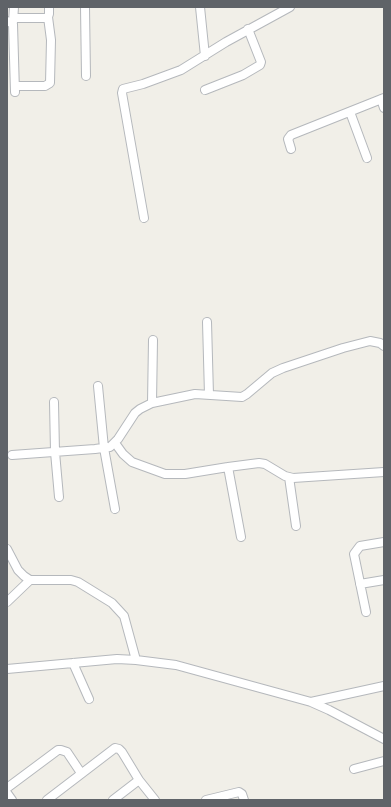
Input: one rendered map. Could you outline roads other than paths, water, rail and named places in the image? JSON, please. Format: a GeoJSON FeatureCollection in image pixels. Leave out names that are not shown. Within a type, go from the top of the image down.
{"type":"FeatureCollection","features":[{"type":"Feature","properties":{"kind":"street"},"geometry":{"type":"LineString","coordinates":[[14,7],[11,21],[15,89],[45,86],[50,83],[51,40],[48,17],[49,7]]}},
{"type":"Feature","properties":{"kind":"street"},"geometry":{"type":"LineString","coordinates":[[85,7],[86,76]]}},
{"type":"Feature","properties":{"kind":"street"},"geometry":{"type":"LineString","coordinates":[[200,7],[205,56]]}},
{"type":"Feature","properties":{"kind":"street"},"geometry":{"type":"LineString","coordinates":[[144,218],[122,90],[178,72],[248,29],[290,7]]}},
{"type":"Feature","properties":{"kind":"street"},"geometry":{"type":"LineString","coordinates":[[11,21],[48,17]]}},
{"type":"Feature","properties":{"kind":"street"},"geometry":{"type":"LineString","coordinates":[[205,90],[243,75],[260,65],[261,62],[248,29]]}},
{"type":"Feature","properties":{"kind":"street"},"geometry":{"type":"LineString","coordinates":[[291,149],[288,139],[291,135],[383,99],[384,108]]}},
{"type":"Feature","properties":{"kind":"street"},"geometry":{"type":"LineString","coordinates":[[350,112],[367,158]]}},
{"type":"Feature","properties":{"kind":"street"},"geometry":{"type":"LineString","coordinates":[[207,322],[209,395]]}},
{"type":"Feature","properties":{"kind":"street"},"geometry":{"type":"LineString","coordinates":[[152,403],[153,340]]}},
{"type":"Feature","properties":{"kind":"street"},"geometry":{"type":"LineString","coordinates":[[12,455],[110,447],[115,443],[135,413],[152,403],[189,395],[242,396],[247,394],[272,373],[283,368],[343,348],[370,341],[380,343],[384,346]]}},
{"type":"Feature","properties":{"kind":"street"},"geometry":{"type":"LineString","coordinates":[[98,386],[104,448],[115,509]]}},
{"type":"Feature","properties":{"kind":"street"},"geometry":{"type":"LineString","coordinates":[[54,402],[55,452],[59,497]]}},
{"type":"Feature","properties":{"kind":"street"},"geometry":{"type":"LineString","coordinates":[[115,443],[123,454],[132,462],[165,474],[185,474],[252,464],[265,464],[293,478],[384,472]]}},
{"type":"Feature","properties":{"kind":"street"},"geometry":{"type":"LineString","coordinates":[[228,467],[241,537]]}},
{"type":"Feature","properties":{"kind":"street"},"geometry":{"type":"LineString","coordinates":[[289,477],[296,526]]}},
{"type":"Feature","properties":{"kind":"street"},"geometry":{"type":"LineString","coordinates":[[366,612],[354,554],[360,546],[384,542]]}},
{"type":"Feature","properties":{"kind":"street"},"geometry":{"type":"LineString","coordinates":[[7,549],[10,564],[30,580],[70,580],[78,582],[112,603],[124,616],[136,660]]}},
{"type":"Feature","properties":{"kind":"street"},"geometry":{"type":"LineString","coordinates":[[7,602],[30,580]]}},
{"type":"Feature","properties":{"kind":"street"},"geometry":{"type":"LineString","coordinates":[[360,584],[384,580]]}},
{"type":"Feature","properties":{"kind":"street"},"geometry":{"type":"LineString","coordinates":[[7,669],[117,660],[136,660],[176,665],[311,702],[330,710],[384,739]]}},
{"type":"Feature","properties":{"kind":"street"},"geometry":{"type":"LineString","coordinates":[[73,663],[89,699]]}},
{"type":"Feature","properties":{"kind":"street"},"geometry":{"type":"LineString","coordinates":[[311,702],[384,686]]}},
{"type":"Feature","properties":{"kind":"street"},"geometry":{"type":"LineString","coordinates":[[47,800],[115,748],[119,748],[139,780],[155,800]]}},
{"type":"Feature","properties":{"kind":"street"},"geometry":{"type":"LineString","coordinates":[[7,788],[58,750],[67,752],[81,773]]}},
{"type":"Feature","properties":{"kind":"street"},"geometry":{"type":"LineString","coordinates":[[354,769],[384,761]]}},
{"type":"Feature","properties":{"kind":"street"},"geometry":{"type":"LineString","coordinates":[[113,800],[139,780]]}},
{"type":"Feature","properties":{"kind":"street"},"geometry":{"type":"LineString","coordinates":[[209,800],[239,792],[242,794],[244,800]]}},
{"type":"Feature","properties":{"kind":"street"},"geometry":{"type":"LineString","coordinates":[[7,793],[12,800]]}}]}
